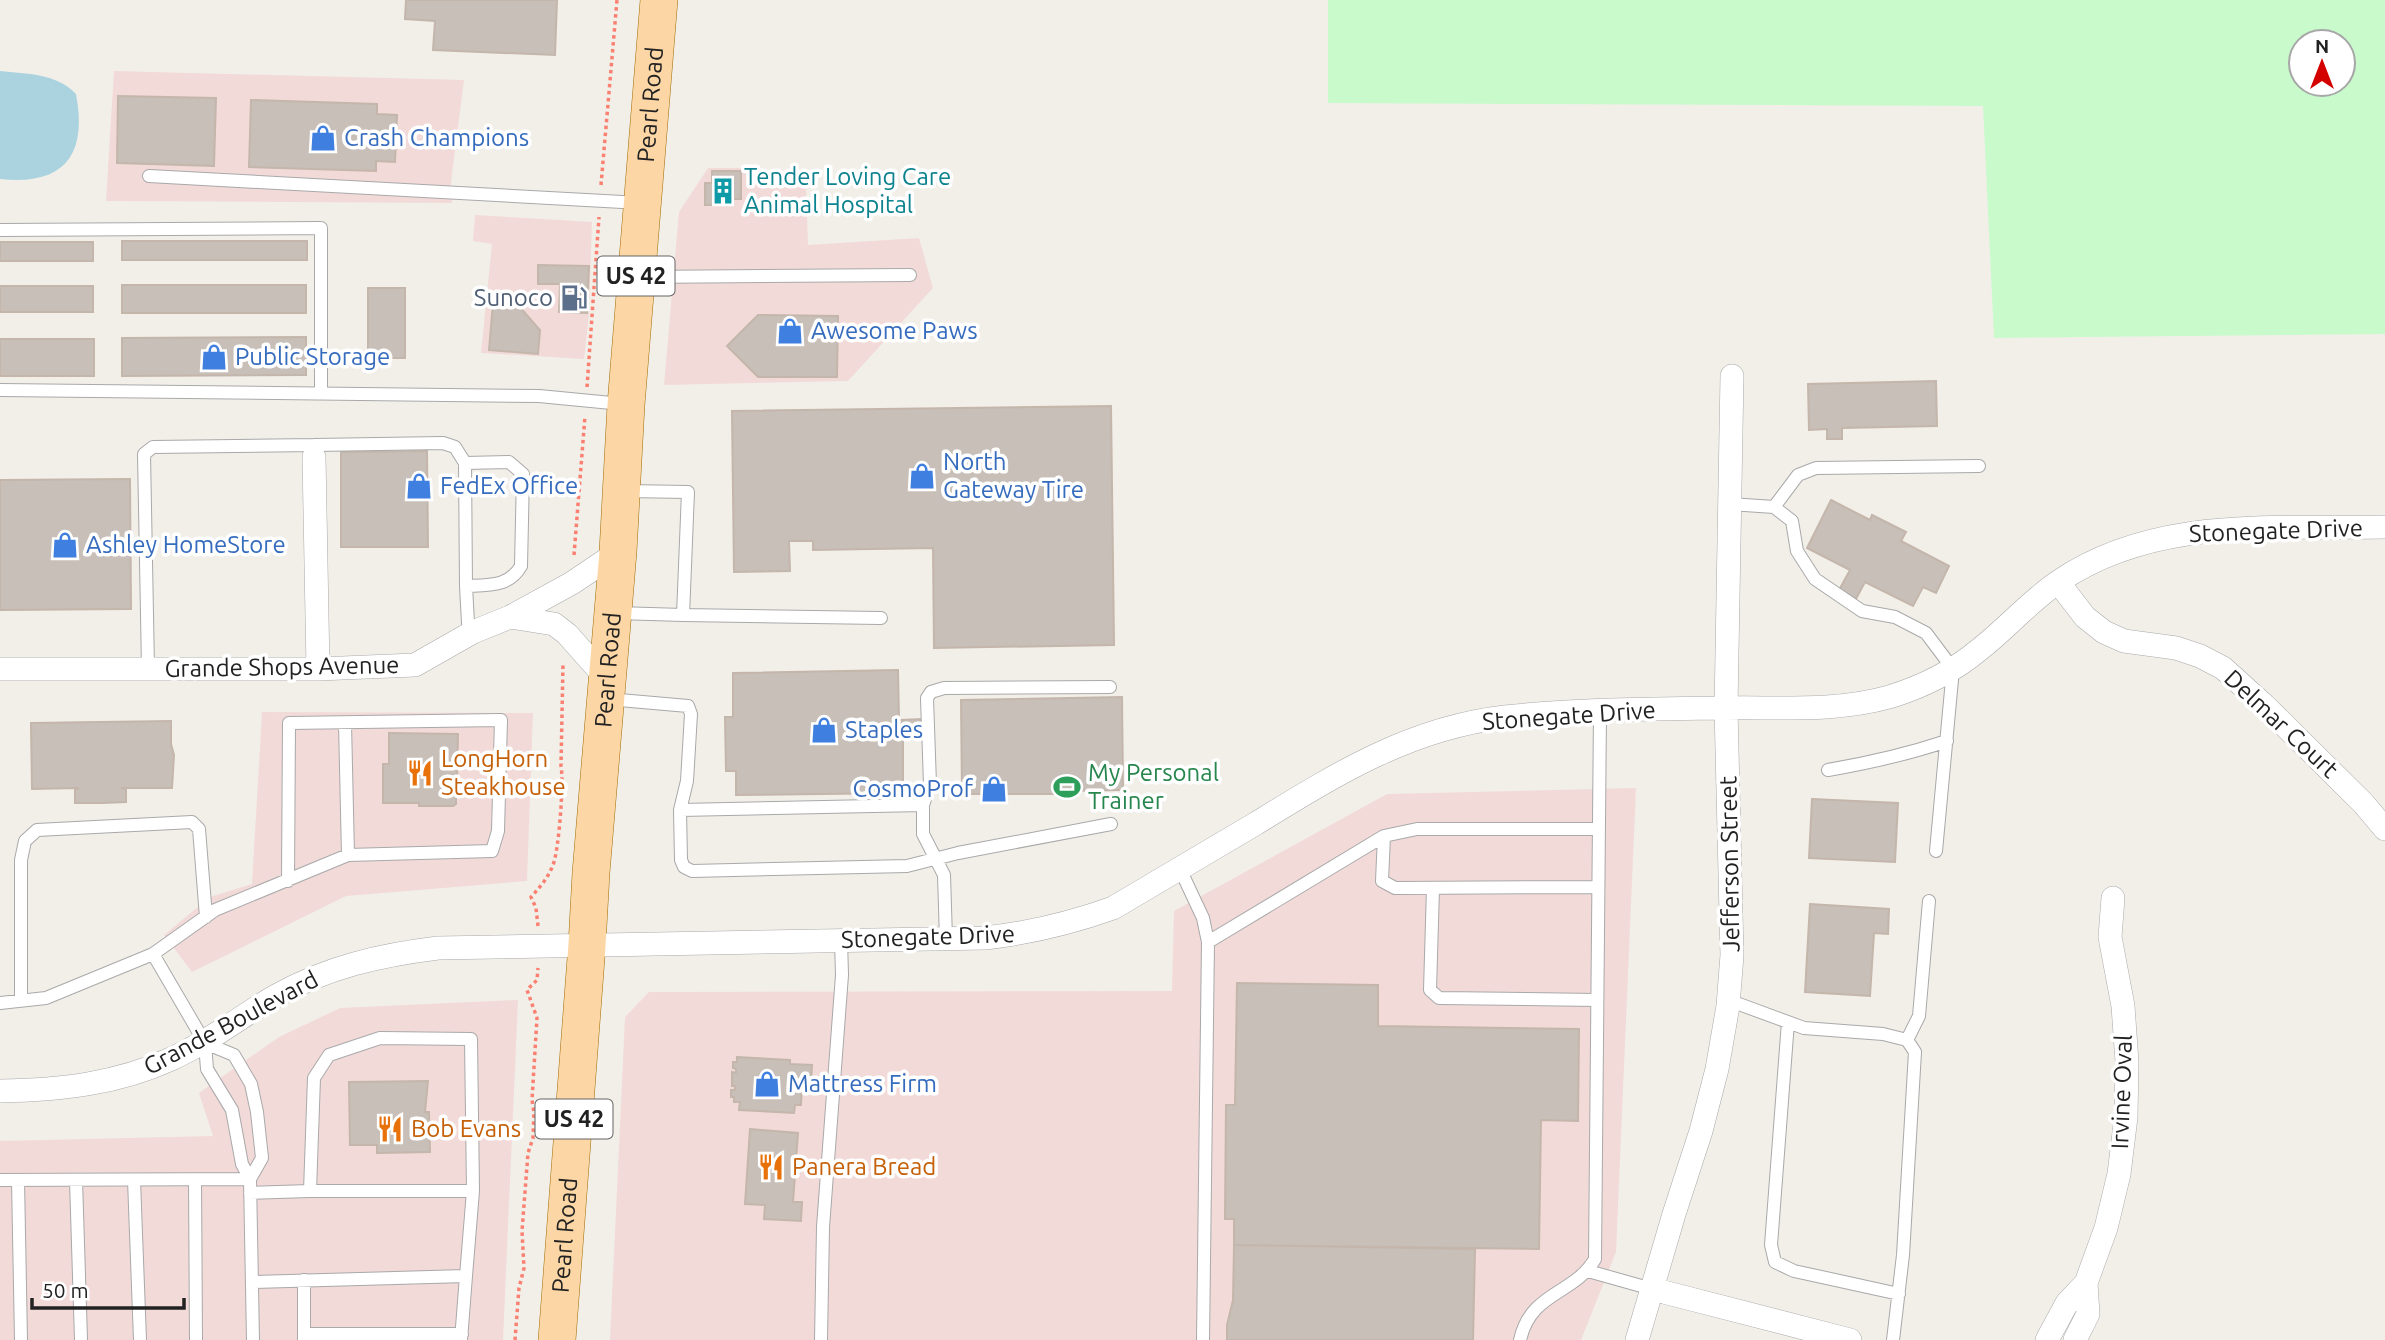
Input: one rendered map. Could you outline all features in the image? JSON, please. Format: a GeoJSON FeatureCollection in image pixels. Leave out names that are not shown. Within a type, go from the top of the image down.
{"type":"FeatureCollection","features":[{"type":"Feature","properties":{"kind":"main road","name":"Pearl Road"},"geometry":{"type":"LineString","coordinates":[[557,1340],[605,688],[618,552],[641,203],[659,0]]}},
{"type":"Feature","properties":{"kind":"street","name":"Jefferson Street"},"geometry":{"type":"LineString","coordinates":[[1637,1340],[1702,1131],[1717,1069],[1728,1000],[1732,955],[1726,708],[1732,376]]}},
{"type":"Feature","properties":{"kind":"street"},"geometry":{"type":"LineString","coordinates":[[314,451],[318,670]]}},
{"type":"Feature","properties":{"kind":"street","name":"Stonegate Drive"},"geometry":{"type":"LineString","coordinates":[[587,945],[985,939],[1029,933],[1072,923],[1113,908],[1345,769],[1415,738],[1459,725],[1504,717],[1726,708],[1827,709],[1859,705],[1923,685],[1953,669],[1979,651],[2057,582],[2126,547],[2168,536],[2209,530],[2385,527]]}},
{"type":"Feature","properties":{"kind":"street","name":"Grande Shops Avenue"},"geometry":{"type":"LineString","coordinates":[[0,669],[318,670],[415,665],[473,632],[510,617],[572,583],[618,552]]}},
{"type":"Feature","properties":{"kind":"street","name":"Delmar Court"},"geometry":{"type":"LineString","coordinates":[[2057,582],[2085,617],[2104,632],[2124,641],[2176,648],[2223,668],[2294,734],[2385,829]]}},
{"type":"Feature","properties":{"kind":"street"},"geometry":{"type":"LineString","coordinates":[[510,617],[554,624],[567,634],[605,688]]}},
{"type":"Feature","properties":{"kind":"street","name":"Irvine Oval"},"geometry":{"type":"LineString","coordinates":[[2047,1340],[2067,1303],[2086,1283],[2106,1228],[2119,1174],[2126,1117],[2127,1062],[2123,1006],[2110,937],[2113,898]]}},
{"type":"Feature","properties":{"kind":"street","name":"Grande Boulevard"},"geometry":{"type":"LineString","coordinates":[[0,1091],[58,1089],[134,1074],[205,1043],[277,996],[317,976],[360,961],[438,948],[587,945]]}},
{"type":"Feature","properties":{"kind":"street","name":"Irvine Oval"},"geometry":{"type":"LineString","coordinates":[[2075,1340],[2088,1314],[2086,1283]]}},
{"type":"Feature","properties":{"kind":"street"},"geometry":{"type":"LineString","coordinates":[[1651,1289],[1850,1340]]}},
{"type":"Feature","properties":{"kind":"lane"},"geometry":{"type":"LineString","coordinates":[[149,176],[641,203]]}},
{"type":"Feature","properties":{"kind":"lane"},"geometry":{"type":"LineString","coordinates":[[0,230],[321,228],[321,394]]}},
{"type":"Feature","properties":{"kind":"lane"},"geometry":{"type":"LineString","coordinates":[[636,277],[910,275]]}},
{"type":"Feature","properties":{"kind":"lane"},"geometry":{"type":"LineString","coordinates":[[0,390],[539,396],[626,405]]}},
{"type":"Feature","properties":{"kind":"lane"},"geometry":{"type":"LineString","coordinates":[[148,668],[144,454],[153,447],[314,451],[443,443],[455,447],[465,463],[466,586],[468,623],[473,632]]}},
{"type":"Feature","properties":{"kind":"lane"},"geometry":{"type":"LineString","coordinates":[[465,463],[509,461],[523,474],[521,566],[516,575],[497,585],[466,586]]}},
{"type":"Feature","properties":{"kind":"lane"},"geometry":{"type":"LineString","coordinates":[[1774,507],[1798,475],[1816,468],[1979,466]]}},
{"type":"Feature","properties":{"kind":"lane"},"geometry":{"type":"LineString","coordinates":[[621,491],[688,492],[683,615]]}},
{"type":"Feature","properties":{"kind":"lane"},"geometry":{"type":"LineString","coordinates":[[1730,504],[1774,507],[1792,521],[1797,551],[1815,579],[1862,611],[1895,617],[1926,633],[1953,669],[1936,851]]}},
{"type":"Feature","properties":{"kind":"lane"},"geometry":{"type":"LineString","coordinates":[[612,612],[881,618]]}},
{"type":"Feature","properties":{"kind":"lane"},"geometry":{"type":"LineString","coordinates":[[947,939],[944,875],[923,834],[923,805],[930,784],[927,698],[931,692],[944,688],[1110,687]]}},
{"type":"Feature","properties":{"kind":"lane"},"geometry":{"type":"LineString","coordinates":[[605,688],[688,706],[691,714],[687,781],[680,810],[681,860],[684,867],[692,871],[906,866],[1111,824]]}},
{"type":"Feature","properties":{"kind":"lane"},"geometry":{"type":"LineString","coordinates":[[1520,1340],[1523,1326],[1539,1303],[1588,1271],[1595,1259],[1600,712]]}},
{"type":"Feature","properties":{"kind":"lane"},"geometry":{"type":"LineString","coordinates":[[0,1003],[46,998],[153,954],[215,911],[288,881],[348,855],[492,851],[498,831],[501,720],[289,723],[288,881]]}},
{"type":"Feature","properties":{"kind":"lane"},"geometry":{"type":"LineString","coordinates":[[345,723],[348,855]]}},
{"type":"Feature","properties":{"kind":"lane"},"geometry":{"type":"LineString","coordinates":[[1828,770],[1871,763],[1947,741]]}},
{"type":"Feature","properties":{"kind":"lane"},"geometry":{"type":"LineString","coordinates":[[680,810],[923,805]]}},
{"type":"Feature","properties":{"kind":"lane"},"geometry":{"type":"LineString","coordinates":[[21,1000],[21,860],[25,841],[37,830],[192,822],[199,829],[206,916]]}},
{"type":"Feature","properties":{"kind":"lane"},"geometry":{"type":"LineString","coordinates":[[1208,942],[1384,836],[1417,829],[1599,829]]}},
{"type":"Feature","properties":{"kind":"lane"},"geometry":{"type":"LineString","coordinates":[[1384,836],[1382,881],[1395,888],[1598,887]]}},
{"type":"Feature","properties":{"kind":"lane"},"geometry":{"type":"LineString","coordinates":[[1180,869],[1200,910],[1208,942],[1203,1340]]}},
{"type":"Feature","properties":{"kind":"lane"},"geometry":{"type":"LineString","coordinates":[[1433,888],[1430,990],[1439,998],[1597,1000]]}},
{"type":"Feature","properties":{"kind":"lane"},"geometry":{"type":"LineString","coordinates":[[1907,1040],[1919,1016],[1929,901]]}},
{"type":"Feature","properties":{"kind":"lane"},"geometry":{"type":"LineString","coordinates":[[821,1340],[823,1227],[842,975],[841,940]]}},
{"type":"Feature","properties":{"kind":"lane"},"geometry":{"type":"LineString","coordinates":[[153,954],[205,1043],[207,1069],[232,1110],[242,1164],[250,1180],[253,1340]]}},
{"type":"Feature","properties":{"kind":"lane"},"geometry":{"type":"LineString","coordinates":[[1728,1000],[1804,1028],[1883,1034],[1907,1040],[1915,1052],[1903,1255],[1893,1340]]}},
{"type":"Feature","properties":{"kind":"lane"},"geometry":{"type":"LineString","coordinates":[[1787,1022],[1771,1245],[1775,1262],[1794,1271],[1899,1294]]}},
{"type":"Feature","properties":{"kind":"lane"},"geometry":{"type":"LineString","coordinates":[[304,1280],[304,1337],[462,1337],[473,1191],[471,1039],[380,1038],[329,1055],[314,1078],[310,1191]]}},
{"type":"Feature","properties":{"kind":"lane"},"geometry":{"type":"LineString","coordinates":[[205,1043],[234,1055],[251,1084],[262,1158],[250,1180]]}},
{"type":"Feature","properties":{"kind":"lane"},"geometry":{"type":"LineString","coordinates":[[0,1180],[250,1180]]}},
{"type":"Feature","properties":{"kind":"lane"},"geometry":{"type":"LineString","coordinates":[[18,1180],[21,1340]]}},
{"type":"Feature","properties":{"kind":"lane"},"geometry":{"type":"LineString","coordinates":[[76,1180],[81,1340]]}},
{"type":"Feature","properties":{"kind":"lane"},"geometry":{"type":"LineString","coordinates":[[134,1180],[140,1340]]}},
{"type":"Feature","properties":{"kind":"lane"},"geometry":{"type":"LineString","coordinates":[[195,1180],[196,1340]]}},
{"type":"Feature","properties":{"kind":"lane"},"geometry":{"type":"LineString","coordinates":[[250,1193],[473,1191]]}},
{"type":"Feature","properties":{"kind":"lane"},"geometry":{"type":"LineString","coordinates":[[1588,1271],[1651,1289]]}},
{"type":"Feature","properties":{"kind":"lane"},"geometry":{"type":"LineString","coordinates":[[252,1282],[466,1276]]}},
{"type":"Feature","properties":{"kind":"path"},"geometry":{"type":"LineString","coordinates":[[572,583],[617,0]]}},
{"type":"Feature","properties":{"kind":"path"},"geometry":{"type":"LineString","coordinates":[[516,1340],[519,1288],[524,1268],[522,1231],[534,1113],[532,1100],[537,1018],[527,990],[537,979],[540,946],[536,908],[531,897],[544,883],[554,862],[564,781],[561,766],[563,665],[567,634]]}},
{"type":"Feature","properties":{"kind":"shaded area"},"geometry":{"type":"Polygon","coordinates":[[[114,71],[464,80],[451,182],[452,203],[106,201],[114,71]]]}},
{"type":"Feature","properties":{"kind":"shaded area"},"geometry":{"type":"Polygon","coordinates":[[[708,168],[747,168],[806,186],[808,245],[919,238],[933,288],[848,381],[664,385],[679,212],[708,168]]]}},
{"type":"Feature","properties":{"kind":"shaded area"},"geometry":{"type":"Polygon","coordinates":[[[475,215],[592,222],[589,315],[584,359],[481,353],[492,244],[473,241],[475,215]]]}},
{"type":"Feature","properties":{"kind":"shaded area"},"geometry":{"type":"Polygon","coordinates":[[[262,712],[533,713],[527,881],[346,896],[192,972],[164,935],[210,897],[252,884],[262,712]]]}},
{"type":"Feature","properties":{"kind":"shaded area"},"geometry":{"type":"Polygon","coordinates":[[[1636,788],[1616,1252],[1581,1340],[610,1340],[625,1017],[649,992],[1172,991],[1174,911],[1387,794],[1636,788]]]}},
{"type":"Feature","properties":{"kind":"shaded area"},"geometry":{"type":"Polygon","coordinates":[[[518,1000],[503,1340],[0,1340],[0,1141],[213,1136],[199,1093],[279,1037],[340,1008],[518,1000]]]}},
{"type":"Feature","properties":{"kind":"green space"},"geometry":{"type":"Polygon","coordinates":[[[1328,0],[2385,0],[2385,334],[1994,338],[1983,106],[1328,103],[1328,0]]]}},
{"type":"Feature","properties":{"kind":"water"},"geometry":{"type":"Polygon","coordinates":[[[0,71],[50,78],[76,94],[79,116],[74,150],[55,172],[22,180],[0,179],[0,71]]]}},
{"type":"Feature","properties":{"kind":"building"},"geometry":{"type":"Polygon","coordinates":[[[406,0],[557,0],[555,55],[433,50],[435,21],[405,19],[406,0]]]}},
{"type":"Feature","properties":{"kind":"building"},"geometry":{"type":"Polygon","coordinates":[[[118,96],[216,98],[214,166],[117,163],[118,96]]]}},
{"type":"Feature","properties":{"kind":"building","name":"Crash Champions"},"geometry":{"type":"Polygon","coordinates":[[[251,100],[377,104],[377,114],[397,115],[395,162],[376,161],[376,171],[249,167],[251,100]]]}},
{"type":"Feature","properties":{"kind":"building","name":"Tender Loving Care Animal Hospital"},"geometry":{"type":"Polygon","coordinates":[[[712,171],[741,171],[741,199],[727,199],[727,205],[705,205],[705,183],[712,183],[712,171]]]}},
{"type":"Feature","properties":{"kind":"building"},"geometry":{"type":"Polygon","coordinates":[[[122,241],[307,241],[307,260],[122,260],[122,241]]]}},
{"type":"Feature","properties":{"kind":"building"},"geometry":{"type":"Polygon","coordinates":[[[0,242],[93,242],[93,261],[0,261],[0,242]]]}},
{"type":"Feature","properties":{"kind":"building"},"geometry":{"type":"Polygon","coordinates":[[[538,265],[589,266],[587,313],[559,312],[560,284],[538,284],[538,265]]]}},
{"type":"Feature","properties":{"kind":"building","name":"Public Storage"},"geometry":{"type":"Polygon","coordinates":[[[122,285],[306,285],[306,313],[122,313],[122,285]]]}},
{"type":"Feature","properties":{"kind":"building"},"geometry":{"type":"Polygon","coordinates":[[[0,286],[93,286],[93,312],[0,312],[0,286]]]}},
{"type":"Feature","properties":{"kind":"building","name":"Public Storage"},"geometry":{"type":"Polygon","coordinates":[[[368,288],[405,288],[405,358],[368,358],[368,288]]]}},
{"type":"Feature","properties":{"kind":"building"},"geometry":{"type":"Polygon","coordinates":[[[493,303],[518,305],[540,330],[538,354],[489,350],[493,303]]]}},
{"type":"Feature","properties":{"kind":"building","name":"Awesome Paws"},"geometry":{"type":"Polygon","coordinates":[[[758,315],[838,316],[837,377],[758,377],[727,346],[758,315]]]}},
{"type":"Feature","properties":{"kind":"building","name":"Public Storage"},"geometry":{"type":"Polygon","coordinates":[[[306,337],[306,375],[122,376],[122,338],[306,337]]]}},
{"type":"Feature","properties":{"kind":"building"},"geometry":{"type":"Polygon","coordinates":[[[0,339],[94,339],[94,376],[0,376],[0,339]]]}},
{"type":"Feature","properties":{"kind":"building"},"geometry":{"type":"Polygon","coordinates":[[[1936,381],[1937,426],[1842,428],[1842,439],[1827,439],[1827,429],[1809,430],[1808,384],[1936,381]]]}},
{"type":"Feature","properties":{"kind":"building","name":"North Gateway Tire"},"geometry":{"type":"Polygon","coordinates":[[[1111,406],[1114,645],[934,648],[933,548],[813,550],[813,541],[789,541],[790,571],[734,572],[732,411],[1111,406]]]}},
{"type":"Feature","properties":{"kind":"building"},"geometry":{"type":"Polygon","coordinates":[[[427,451],[428,547],[341,547],[341,452],[427,451]]]}},
{"type":"Feature","properties":{"kind":"building","name":"Ashley HomeStore"},"geometry":{"type":"Polygon","coordinates":[[[130,479],[131,609],[0,610],[0,480],[130,479]]]}},
{"type":"Feature","properties":{"kind":"building"},"geometry":{"type":"Polygon","coordinates":[[[1831,500],[1870,520],[1872,515],[1906,532],[1901,541],[1949,566],[1936,593],[1923,587],[1913,606],[1865,582],[1856,599],[1839,590],[1850,570],[1807,548],[1831,500]]]}},
{"type":"Feature","properties":{"kind":"building","name":"Staples"},"geometry":{"type":"Polygon","coordinates":[[[898,670],[899,720],[923,719],[923,740],[903,740],[903,793],[736,795],[736,771],[726,771],[725,717],[733,717],[733,673],[898,670]]]}},
{"type":"Feature","properties":{"kind":"building"},"geometry":{"type":"Polygon","coordinates":[[[1122,697],[1123,790],[1061,791],[1061,794],[962,794],[961,700],[1122,697]]]}},
{"type":"Feature","properties":{"kind":"building"},"geometry":{"type":"Polygon","coordinates":[[[171,721],[174,755],[172,788],[121,788],[126,789],[126,802],[102,803],[75,803],[75,790],[79,788],[32,789],[31,723],[171,721]]]}},
{"type":"Feature","properties":{"kind":"building","name":"LongHorn Steakhouse"},"geometry":{"type":"Polygon","coordinates":[[[389,733],[458,734],[457,782],[468,782],[468,796],[456,796],[456,804],[453,806],[383,803],[383,764],[389,764],[389,733]]]}},
{"type":"Feature","properties":{"kind":"building"},"geometry":{"type":"Polygon","coordinates":[[[1812,799],[1898,803],[1895,862],[1809,858],[1812,799]]]}},
{"type":"Feature","properties":{"kind":"building"},"geometry":{"type":"Polygon","coordinates":[[[1810,904],[1889,909],[1888,934],[1874,933],[1870,996],[1805,992],[1810,904]]]}},
{"type":"Feature","properties":{"kind":"building"},"geometry":{"type":"Polygon","coordinates":[[[1237,983],[1378,985],[1378,1026],[1579,1029],[1578,1121],[1541,1120],[1539,1249],[1234,1245],[1234,1219],[1225,1219],[1226,1105],[1235,1105],[1237,983]]]}},
{"type":"Feature","properties":{"kind":"building","name":"Mattress Firm"},"geometry":{"type":"Polygon","coordinates":[[[737,1057],[790,1060],[790,1064],[812,1065],[811,1083],[802,1082],[801,1105],[795,1105],[794,1113],[739,1110],[740,1102],[734,1102],[734,1097],[731,1097],[731,1090],[735,1090],[735,1086],[732,1086],[732,1072],[736,1073],[733,1062],[737,1062],[737,1057]]]}},
{"type":"Feature","properties":{"kind":"building","name":"Bob Evans"},"geometry":{"type":"Polygon","coordinates":[[[428,1081],[425,1112],[429,1112],[430,1152],[377,1153],[377,1145],[350,1145],[349,1082],[428,1081]]]}},
{"type":"Feature","properties":{"kind":"building","name":"Panera Bread"},"geometry":{"type":"Polygon","coordinates":[[[750,1129],[798,1133],[793,1202],[802,1202],[801,1221],[764,1219],[765,1205],[745,1204],[750,1129]]]}},
{"type":"Feature","properties":{"kind":"building"},"geometry":{"type":"Polygon","coordinates":[[[1234,1245],[1475,1249],[1473,1340],[1227,1340],[1227,1325],[1233,1300],[1234,1245]]]}},
{"type":"Feature","properties":{"kind":"place","name":"Crash Champions"},"geometry":{"type":"Point","coordinates":[323,138]}},
{"type":"Feature","properties":{"kind":"place","name":"Tender Loving Care Animal Hospital"},"geometry":{"type":"Point","coordinates":[723,191]}},
{"type":"Feature","properties":{"kind":"place","name":"Sunoco"},"geometry":{"type":"Point","coordinates":[574,298]}},
{"type":"Feature","properties":{"kind":"place","name":"Awesome Paws"},"geometry":{"type":"Point","coordinates":[790,331]}},
{"type":"Feature","properties":{"kind":"place","name":"Public Storage"},"geometry":{"type":"Point","coordinates":[214,357]}},
{"type":"Feature","properties":{"kind":"place","name":"North Gateway Tire"},"geometry":{"type":"Point","coordinates":[922,476]}},
{"type":"Feature","properties":{"kind":"place","name":"FedEx Office"},"geometry":{"type":"Point","coordinates":[419,486]}},
{"type":"Feature","properties":{"kind":"place","name":"Ashley HomeStore"},"geometry":{"type":"Point","coordinates":[65,545]}},
{"type":"Feature","properties":{"kind":"place","name":"Staples"},"geometry":{"type":"Point","coordinates":[824,730]}},
{"type":"Feature","properties":{"kind":"place","name":"LongHorn Steakhouse"},"geometry":{"type":"Point","coordinates":[420,773]}},
{"type":"Feature","properties":{"kind":"place","name":"My Personal Trainer"},"geometry":{"type":"Point","coordinates":[1067,787]}},
{"type":"Feature","properties":{"kind":"place","name":"CosmoProf"},"geometry":{"type":"Point","coordinates":[994,789]}},
{"type":"Feature","properties":{"kind":"place","name":"Mattress Firm"},"geometry":{"type":"Point","coordinates":[767,1084]}},
{"type":"Feature","properties":{"kind":"place","name":"Bob Evans"},"geometry":{"type":"Point","coordinates":[390,1129]}},
{"type":"Feature","properties":{"kind":"place","name":"Panera Bread"},"geometry":{"type":"Point","coordinates":[771,1167]}}]}
